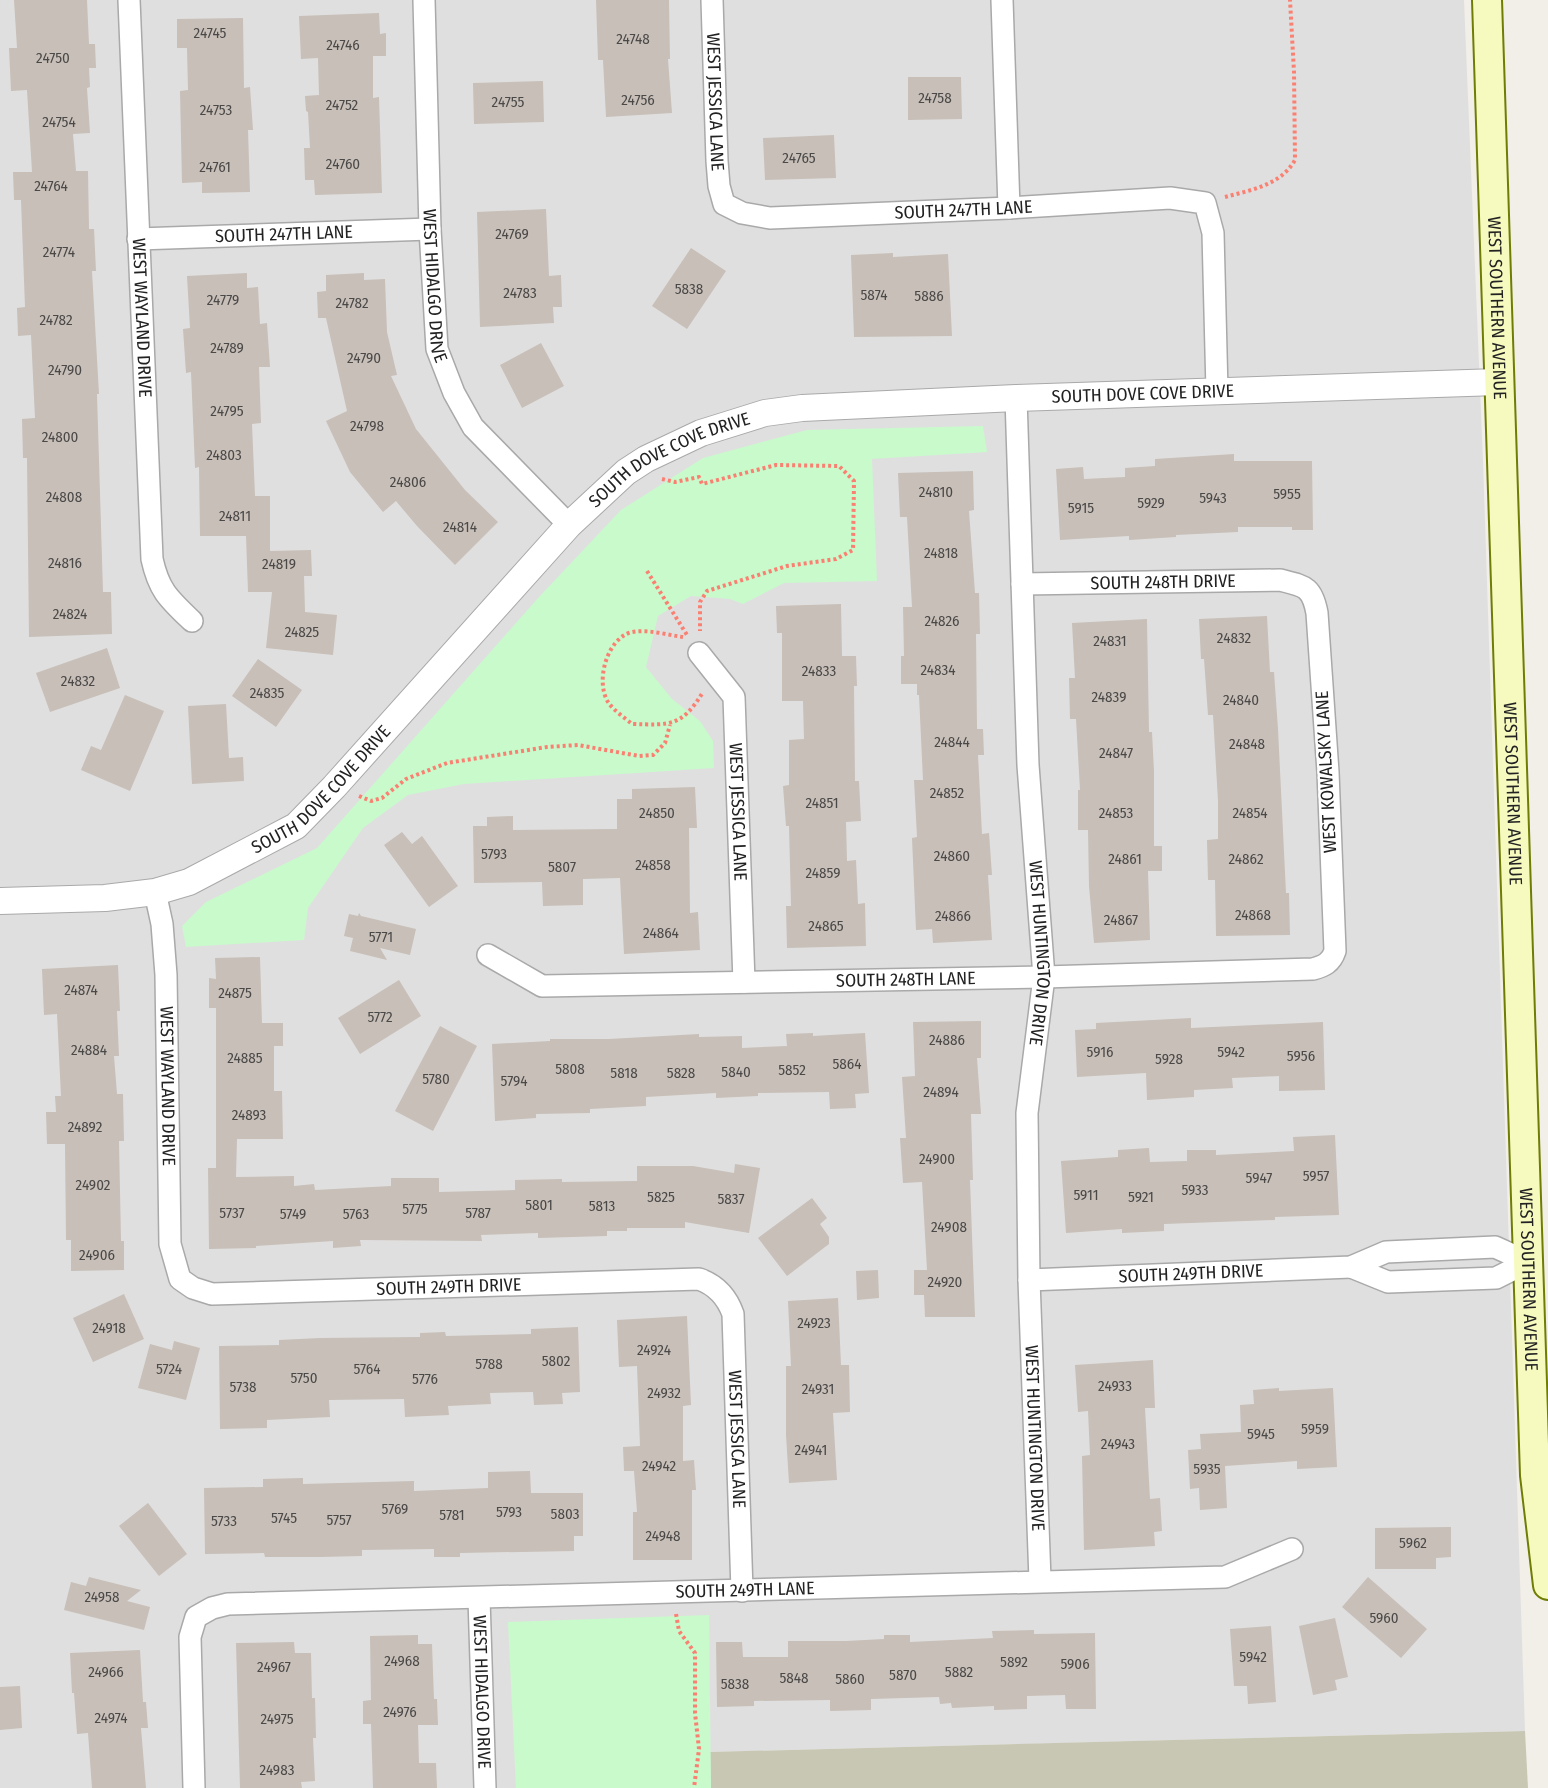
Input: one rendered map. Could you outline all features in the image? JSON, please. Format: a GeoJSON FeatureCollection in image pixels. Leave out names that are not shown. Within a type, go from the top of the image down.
{"type":"FeatureCollection","features":[{"type":"Feature","properties":{"kind":"main road","name":"WEST SOUTHERN AVENUE"},"geometry":{"type":"LineString","coordinates":[[1487,0],[1535,1475],[1548,1585]]}},
{"type":"Feature","properties":{"kind":"street","name":"WEST WAYLAND DRIVE"},"geometry":{"type":"LineString","coordinates":[[129,0],[152,559],[156,580],[167,597],[192,621]]}},
{"type":"Feature","properties":{"kind":"street","name":"WEST HIDALGO DRIVE"},"geometry":{"type":"LineString","coordinates":[[424,0],[430,229],[437,349],[454,393],[473,427],[569,525]]}},
{"type":"Feature","properties":{"kind":"street","name":"WEST JESSICA LANE"},"geometry":{"type":"LineString","coordinates":[[712,0],[717,161],[719,186],[724,204]]}},
{"type":"Feature","properties":{"kind":"street"},"geometry":{"type":"LineString","coordinates":[[1002,0],[1009,208]]}},
{"type":"Feature","properties":{"kind":"street","name":"SOUTH 247TH LANE"},"geometry":{"type":"LineString","coordinates":[[724,204],[742,213],[770,218],[1009,208],[1170,198],[1205,203]]}},
{"type":"Feature","properties":{"kind":"street"},"geometry":{"type":"LineString","coordinates":[[1205,203],[1213,233],[1217,391]]}},
{"type":"Feature","properties":{"kind":"street","name":"SOUTH 247TH LANE"},"geometry":{"type":"LineString","coordinates":[[138,239],[430,229]]}},
{"type":"Feature","properties":{"kind":"street","name":"SOUTH DOVE COVE DRIVE"},"geometry":{"type":"LineString","coordinates":[[0,901],[105,897],[155,892],[189,882],[296,826],[334,787],[569,525],[626,472],[646,459],[701,433],[765,413],[802,408],[1016,398],[1498,382]]}},
{"type":"Feature","properties":{"kind":"street","name":"WEST HUNTINGTON DRIVE"},"geometry":{"type":"LineString","coordinates":[[1016,398],[1028,765],[1044,977],[1027,1113],[1029,1280],[1040,1580]]}},
{"type":"Feature","properties":{"kind":"street","name":"SOUTH 248TH DRIVE"},"geometry":{"type":"LineString","coordinates":[[1022,584],[1280,580],[1303,586]]}},
{"type":"Feature","properties":{"kind":"street","name":"WEST KOWALSKY LANE"},"geometry":{"type":"LineString","coordinates":[[1303,586],[1311,592],[1317,613],[1327,760],[1335,951],[1329,962]]}},
{"type":"Feature","properties":{"kind":"street","name":"WEST JESSICA LANE"},"geometry":{"type":"LineString","coordinates":[[699,653],[734,697],[744,982]]}},
{"type":"Feature","properties":{"kind":"street","name":"WEST WAYLAND DRIVE"},"geometry":{"type":"LineString","coordinates":[[155,892],[162,924],[166,975],[170,1245],[180,1279]]}},
{"type":"Feature","properties":{"kind":"street","name":"SOUTH 248TH LANE"},"geometry":{"type":"LineString","coordinates":[[488,955],[542,986],[1044,977],[1312,969],[1329,962]]}},
{"type":"Feature","properties":{"kind":"street","name":"SOUTH 249TH DRIVE"},"geometry":{"type":"LineString","coordinates":[[1029,1280],[1351,1267],[1386,1252],[1495,1247],[1528,1262]]}},
{"type":"Feature","properties":{"kind":"street","name":"SOUTH 249TH DRIVE"},"geometry":{"type":"LineString","coordinates":[[1351,1267],[1388,1282],[1399,1282],[1496,1278],[1528,1262]]}},
{"type":"Feature","properties":{"kind":"street","name":"SOUTH 249TH DRIVE"},"geometry":{"type":"LineString","coordinates":[[180,1279],[193,1288],[212,1294],[699,1279],[719,1290]]}},
{"type":"Feature","properties":{"kind":"street","name":"WEST JESSICA LANE"},"geometry":{"type":"LineString","coordinates":[[719,1290],[729,1303],[733,1314],[742,1591]]}},
{"type":"Feature","properties":{"kind":"street","name":"SOUTH 249TH LANE"},"geometry":{"type":"LineString","coordinates":[[194,1788],[190,1637],[196,1617],[212,1608],[228,1604],[742,1591],[1040,1580],[1225,1577],[1292,1549]]}},
{"type":"Feature","properties":{"kind":"street","name":"WEST HIDALGO DRIVE"},"geometry":{"type":"LineString","coordinates":[[479,1598],[484,1788]]}},
{"type":"Feature","properties":{"kind":"path"},"geometry":{"type":"LineString","coordinates":[[1205,203],[1251,190],[1277,179],[1289,171],[1295,160],[1290,0]]}},
{"type":"Feature","properties":{"kind":"path"},"geometry":{"type":"LineString","coordinates":[[626,472],[675,482],[699,477],[702,484],[776,465],[839,466],[854,481],[853,550],[836,559],[787,566],[707,591],[700,602],[699,653]]}},
{"type":"Feature","properties":{"kind":"path"},"geometry":{"type":"LineString","coordinates":[[647,571],[690,638],[645,631],[630,633],[614,643],[601,675],[608,702],[632,724],[670,725],[692,711],[715,673]]}},
{"type":"Feature","properties":{"kind":"path"},"geometry":{"type":"LineString","coordinates":[[334,787],[371,801],[382,798],[406,778],[447,763],[546,747],[578,745],[639,756],[653,755],[666,743],[670,725]]}},
{"type":"Feature","properties":{"kind":"path"},"geometry":{"type":"LineString","coordinates":[[673,1593],[679,1631],[695,1653],[695,1713],[699,1749],[694,1788]]}},
{"type":"Feature","properties":{"kind":"shaded area"},"geometry":{"type":"Polygon","coordinates":[[[0,0],[1464,0],[1483,461],[1525,1731],[711,1752],[712,1788],[0,1788],[0,0]]]}},
{"type":"Feature","properties":{"kind":"shaded area"},"geometry":{"type":"Polygon","coordinates":[[[1525,1731],[1528,1788],[711,1788],[710,1752],[1525,1731]]]}},
{"type":"Feature","properties":{"kind":"green space"},"geometry":{"type":"Polygon","coordinates":[[[983,426],[987,452],[872,459],[877,581],[784,583],[743,604],[730,599],[691,596],[658,616],[646,667],[672,699],[700,721],[713,741],[714,768],[464,784],[408,795],[363,828],[308,908],[304,940],[186,947],[182,926],[206,902],[317,848],[539,597],[621,510],[703,458],[807,430],[983,426]]]}},
{"type":"Feature","properties":{"kind":"green space"},"geometry":{"type":"Polygon","coordinates":[[[709,1615],[711,1788],[516,1788],[508,1622],[709,1615]]]}},
{"type":"Feature","properties":{"kind":"building"},"geometry":{"type":"Polygon","coordinates":[[[14,0],[87,0],[89,44],[95,44],[96,68],[89,68],[90,87],[87,88],[90,133],[73,134],[76,171],[88,171],[89,229],[94,229],[96,271],[92,271],[99,394],[97,394],[103,592],[111,592],[112,634],[29,637],[27,458],[23,458],[22,419],[35,418],[31,335],[18,336],[17,308],[25,307],[21,200],[14,200],[13,172],[32,172],[27,90],[11,91],[9,48],[17,48],[14,0]]]}},
{"type":"Feature","properties":{"kind":"building"},"geometry":{"type":"Polygon","coordinates":[[[596,0],[669,0],[670,59],[668,59],[672,113],[606,117],[603,60],[598,60],[596,0]]]}},
{"type":"Feature","properties":{"kind":"building"},"geometry":{"type":"Polygon","coordinates":[[[379,13],[380,34],[386,33],[386,56],[373,56],[373,98],[379,97],[382,193],[315,195],[314,180],[305,180],[304,148],[310,148],[305,96],[319,95],[318,58],[301,59],[299,16],[379,13]]]}},
{"type":"Feature","properties":{"kind":"building"},"geometry":{"type":"Polygon","coordinates":[[[243,18],[244,88],[250,87],[253,130],[248,130],[250,192],[202,193],[202,182],[182,183],[180,91],[188,90],[187,48],[177,48],[177,19],[243,18]]]}},
{"type":"Feature","properties":{"kind":"building"},"geometry":{"type":"Polygon","coordinates":[[[908,77],[961,77],[962,119],[908,120],[908,77]]]}},
{"type":"Feature","properties":{"kind":"building"},"geometry":{"type":"Polygon","coordinates":[[[543,81],[544,122],[474,124],[473,83],[543,81]]]}},
{"type":"Feature","properties":{"kind":"building"},"geometry":{"type":"Polygon","coordinates":[[[834,135],[836,178],[765,180],[763,138],[834,135]]]}},
{"type":"Feature","properties":{"kind":"building"},"geometry":{"type":"Polygon","coordinates":[[[546,209],[549,276],[561,275],[562,307],[553,307],[554,323],[480,327],[477,212],[546,209]]]}},
{"type":"Feature","properties":{"kind":"building"},"geometry":{"type":"Polygon","coordinates":[[[691,248],[726,271],[687,329],[652,306],[691,248]]]}},
{"type":"Feature","properties":{"kind":"building"},"geometry":{"type":"Polygon","coordinates":[[[893,253],[893,257],[948,254],[952,336],[854,337],[851,255],[893,253]]]}},
{"type":"Feature","properties":{"kind":"building"},"geometry":{"type":"Polygon","coordinates":[[[247,273],[247,288],[258,287],[260,324],[267,323],[270,367],[259,367],[261,423],[252,424],[255,496],[270,496],[270,551],[311,550],[312,576],[304,576],[305,612],[337,615],[333,655],[266,648],[272,592],[248,592],[246,536],[200,536],[199,467],[195,468],[191,372],[186,373],[183,329],[190,328],[187,276],[247,273]]]}},
{"type":"Feature","properties":{"kind":"building"},"geometry":{"type":"Polygon","coordinates":[[[364,273],[364,280],[385,279],[387,332],[397,375],[391,376],[416,429],[465,490],[498,522],[455,565],[396,501],[383,512],[350,472],[326,421],[347,411],[326,318],[318,318],[317,292],[326,291],[326,275],[364,273]]]}},
{"type":"Feature","properties":{"kind":"building"},"geometry":{"type":"Polygon","coordinates":[[[541,343],[564,386],[522,408],[500,365],[541,343]]]}},
{"type":"Feature","properties":{"kind":"building"},"geometry":{"type":"Polygon","coordinates":[[[1234,454],[1234,461],[1312,461],[1313,530],[1292,530],[1292,527],[1238,527],[1238,532],[1176,535],[1176,537],[1129,540],[1129,536],[1060,540],[1056,469],[1083,467],[1084,479],[1125,477],[1125,468],[1155,466],[1155,459],[1234,454]]]}},
{"type":"Feature","properties":{"kind":"building"},"geometry":{"type":"Polygon","coordinates":[[[973,471],[974,510],[969,511],[975,593],[979,593],[980,634],[976,634],[977,729],[983,729],[984,755],[978,755],[982,834],[989,833],[992,875],[988,875],[992,940],[933,943],[932,929],[916,930],[912,838],[917,837],[914,780],[923,780],[917,684],[901,684],[901,656],[904,656],[903,607],[912,607],[907,517],[900,517],[898,473],[973,471]]]}},
{"type":"Feature","properties":{"kind":"building"},"geometry":{"type":"Polygon","coordinates":[[[841,604],[842,656],[856,656],[855,781],[859,781],[861,821],[846,822],[847,861],[856,860],[858,904],[865,903],[866,946],[787,948],[786,906],[791,906],[789,826],[786,826],[783,786],[789,785],[789,740],[804,739],[803,701],[782,701],[782,633],[777,633],[776,606],[841,604]]]}},
{"type":"Feature","properties":{"kind":"building"},"geometry":{"type":"Polygon","coordinates":[[[1267,616],[1270,672],[1274,672],[1290,935],[1216,936],[1215,880],[1208,880],[1207,840],[1218,839],[1218,801],[1213,715],[1208,715],[1199,619],[1267,616]]]}},
{"type":"Feature","properties":{"kind":"building"},"geometry":{"type":"Polygon","coordinates":[[[1147,619],[1149,732],[1152,732],[1154,771],[1154,846],[1162,846],[1162,871],[1148,871],[1150,940],[1094,943],[1089,886],[1088,830],[1078,830],[1078,790],[1080,790],[1076,719],[1070,719],[1069,678],[1075,678],[1072,623],[1147,619]]]}},
{"type":"Feature","properties":{"kind":"building"},"geometry":{"type":"Polygon","coordinates":[[[107,648],[120,688],[50,712],[36,673],[107,648]]]}},
{"type":"Feature","properties":{"kind":"building"},"geometry":{"type":"Polygon","coordinates":[[[258,659],[302,690],[276,727],[232,696],[258,659]]]}},
{"type":"Feature","properties":{"kind":"building"},"geometry":{"type":"Polygon","coordinates":[[[125,695],[164,711],[130,791],[81,770],[91,746],[101,750],[125,695]]]}},
{"type":"Feature","properties":{"kind":"building"},"geometry":{"type":"Polygon","coordinates":[[[226,704],[229,758],[243,757],[244,781],[192,784],[188,706],[226,704]]]}},
{"type":"Feature","properties":{"kind":"building"},"geometry":{"type":"Polygon","coordinates":[[[695,787],[697,828],[689,828],[690,913],[698,912],[700,950],[624,954],[620,878],[583,879],[583,905],[543,906],[542,882],[474,883],[473,826],[487,826],[487,817],[513,816],[513,830],[617,829],[617,799],[632,799],[632,789],[695,787]]]}},
{"type":"Feature","properties":{"kind":"building"},"geometry":{"type":"Polygon","coordinates":[[[402,832],[412,844],[422,836],[458,886],[429,907],[384,845],[402,832]]]}},
{"type":"Feature","properties":{"kind":"building"},"geometry":{"type":"Polygon","coordinates":[[[359,913],[361,916],[416,929],[410,955],[380,948],[387,960],[350,951],[353,938],[344,936],[349,914],[358,916],[359,913]]]}},
{"type":"Feature","properties":{"kind":"building"},"geometry":{"type":"Polygon","coordinates":[[[260,957],[262,1023],[283,1023],[283,1046],[274,1046],[274,1091],[282,1091],[283,1139],[237,1139],[236,1177],[294,1176],[294,1186],[314,1184],[315,1190],[391,1186],[391,1178],[439,1178],[439,1192],[515,1190],[515,1180],[637,1181],[637,1166],[693,1166],[734,1173],[735,1164],[760,1168],[749,1233],[685,1222],[685,1228],[627,1228],[627,1231],[607,1231],[607,1236],[538,1238],[538,1233],[481,1235],[482,1241],[360,1240],[361,1246],[333,1248],[333,1241],[256,1246],[256,1248],[209,1249],[208,1168],[216,1168],[216,1008],[209,1008],[209,978],[216,979],[215,958],[260,957]]]}},
{"type":"Feature","properties":{"kind":"building"},"geometry":{"type":"Polygon","coordinates":[[[118,965],[119,1056],[114,1056],[117,1094],[123,1094],[124,1141],[119,1141],[121,1241],[124,1241],[124,1270],[71,1271],[71,1240],[66,1240],[65,1144],[47,1144],[46,1112],[56,1112],[55,1096],[61,1096],[57,1014],[44,1015],[42,969],[118,965]]]}},
{"type":"Feature","properties":{"kind":"building"},"geometry":{"type":"Polygon","coordinates":[[[399,980],[421,1016],[360,1054],[338,1018],[399,980]]]}},
{"type":"Feature","properties":{"kind":"building"},"geometry":{"type":"Polygon","coordinates":[[[1191,1018],[1191,1028],[1323,1022],[1325,1090],[1279,1091],[1279,1076],[1232,1078],[1233,1088],[1194,1090],[1194,1097],[1147,1100],[1146,1073],[1077,1077],[1075,1030],[1096,1029],[1096,1023],[1191,1018]]]}},
{"type":"Feature","properties":{"kind":"building"},"geometry":{"type":"Polygon","coordinates":[[[981,1021],[981,1058],[977,1058],[981,1114],[971,1114],[973,1180],[970,1180],[975,1317],[925,1317],[924,1295],[914,1295],[914,1270],[927,1270],[922,1182],[903,1183],[900,1138],[906,1138],[902,1077],[915,1076],[913,1022],[981,1021]]]}},
{"type":"Feature","properties":{"kind":"building"},"geometry":{"type":"Polygon","coordinates":[[[440,1026],[477,1046],[433,1131],[395,1111],[440,1026]]]}},
{"type":"Feature","properties":{"kind":"building"},"geometry":{"type":"Polygon","coordinates":[[[813,1033],[813,1036],[865,1033],[869,1093],[855,1094],[856,1108],[830,1109],[829,1092],[758,1093],[758,1096],[716,1098],[716,1093],[646,1097],[646,1106],[590,1109],[590,1113],[536,1114],[536,1118],[495,1121],[492,1044],[550,1041],[550,1039],[609,1039],[699,1034],[699,1037],[742,1036],[742,1048],[787,1046],[786,1034],[813,1033]]]}},
{"type":"Feature","properties":{"kind":"building"},"geometry":{"type":"Polygon","coordinates":[[[1335,1135],[1339,1215],[1164,1224],[1164,1231],[1122,1233],[1122,1229],[1066,1233],[1061,1161],[1118,1157],[1118,1150],[1149,1148],[1150,1162],[1187,1161],[1187,1150],[1216,1150],[1216,1155],[1294,1151],[1293,1137],[1335,1135]]]}},
{"type":"Feature","properties":{"kind":"building"},"geometry":{"type":"Polygon","coordinates":[[[812,1198],[827,1218],[820,1224],[829,1237],[829,1244],[787,1276],[758,1238],[812,1198]]]}},
{"type":"Feature","properties":{"kind":"building"},"geometry":{"type":"Polygon","coordinates":[[[878,1270],[879,1298],[857,1300],[856,1271],[878,1270]]]}},
{"type":"Feature","properties":{"kind":"building"},"geometry":{"type":"Polygon","coordinates":[[[124,1294],[144,1339],[93,1362],[73,1318],[124,1294]]]}},
{"type":"Feature","properties":{"kind":"building"},"geometry":{"type":"Polygon","coordinates":[[[838,1298],[841,1365],[849,1365],[850,1412],[833,1413],[837,1480],[789,1483],[786,1435],[786,1366],[791,1366],[788,1301],[838,1298]]]}},
{"type":"Feature","properties":{"kind":"building"},"geometry":{"type":"Polygon","coordinates":[[[687,1316],[691,1405],[683,1406],[683,1461],[694,1460],[696,1490],[692,1490],[692,1560],[633,1560],[633,1512],[637,1512],[634,1471],[624,1471],[623,1447],[640,1446],[637,1366],[619,1367],[617,1320],[687,1316]]]}},
{"type":"Feature","properties":{"kind":"building"},"geometry":{"type":"Polygon","coordinates":[[[578,1327],[580,1392],[562,1393],[563,1404],[534,1405],[533,1392],[490,1393],[491,1404],[448,1406],[449,1415],[405,1417],[404,1399],[329,1400],[330,1417],[267,1420],[267,1428],[220,1429],[219,1346],[279,1345],[279,1340],[320,1338],[420,1337],[420,1333],[445,1332],[446,1336],[531,1334],[531,1329],[578,1327]]]}},
{"type":"Feature","properties":{"kind":"building"},"geometry":{"type":"Polygon","coordinates":[[[174,1341],[200,1348],[186,1400],[138,1388],[150,1344],[172,1350],[174,1341]]]}},
{"type":"Feature","properties":{"kind":"building"},"geometry":{"type":"Polygon","coordinates":[[[1153,1360],[1155,1408],[1145,1408],[1150,1499],[1160,1498],[1162,1531],[1154,1532],[1155,1546],[1084,1550],[1082,1456],[1090,1455],[1088,1411],[1078,1412],[1075,1365],[1153,1360]]]}},
{"type":"Feature","properties":{"kind":"building"},"geometry":{"type":"Polygon","coordinates":[[[1279,1388],[1279,1391],[1333,1388],[1337,1467],[1297,1469],[1297,1461],[1225,1466],[1227,1508],[1200,1510],[1199,1488],[1190,1489],[1188,1450],[1201,1449],[1200,1434],[1241,1432],[1240,1405],[1254,1404],[1253,1390],[1279,1388]]]}},
{"type":"Feature","properties":{"kind":"building"},"geometry":{"type":"Polygon","coordinates":[[[530,1471],[531,1493],[583,1493],[583,1536],[574,1536],[574,1551],[460,1553],[460,1557],[434,1557],[434,1549],[362,1550],[362,1556],[319,1557],[265,1557],[264,1553],[205,1554],[204,1488],[263,1487],[263,1479],[303,1478],[303,1484],[414,1481],[414,1491],[488,1488],[488,1472],[530,1471]]]}},
{"type":"Feature","properties":{"kind":"building"},"geometry":{"type":"Polygon","coordinates":[[[148,1503],[187,1554],[159,1576],[119,1526],[148,1503]]]}},
{"type":"Feature","properties":{"kind":"building"},"geometry":{"type":"Polygon","coordinates":[[[1451,1527],[1451,1557],[1436,1558],[1436,1569],[1375,1569],[1375,1528],[1451,1527]]]}},
{"type":"Feature","properties":{"kind":"building"},"geometry":{"type":"Polygon","coordinates":[[[89,1577],[141,1590],[127,1601],[150,1607],[144,1630],[64,1610],[71,1582],[86,1586],[89,1577]]]}},
{"type":"Feature","properties":{"kind":"building"},"geometry":{"type":"Polygon","coordinates":[[[1368,1577],[1427,1629],[1401,1658],[1342,1607],[1368,1577]]]}},
{"type":"Feature","properties":{"kind":"building"},"geometry":{"type":"Polygon","coordinates":[[[1335,1618],[1348,1677],[1335,1680],[1337,1690],[1313,1695],[1299,1626],[1335,1618]]]}},
{"type":"Feature","properties":{"kind":"building"},"geometry":{"type":"Polygon","coordinates":[[[1271,1626],[1276,1702],[1248,1704],[1247,1686],[1234,1686],[1230,1629],[1271,1626]]]}},
{"type":"Feature","properties":{"kind":"building"},"geometry":{"type":"Polygon","coordinates":[[[1034,1630],[1034,1634],[1095,1633],[1096,1709],[1066,1709],[1065,1695],[1027,1696],[1027,1709],[994,1710],[994,1706],[952,1708],[951,1703],[940,1704],[939,1697],[871,1699],[871,1710],[830,1711],[830,1700],[754,1701],[754,1706],[717,1707],[716,1642],[742,1642],[743,1657],[788,1657],[788,1641],[846,1641],[884,1639],[884,1635],[910,1635],[910,1642],[993,1638],[992,1631],[1034,1630]]]}},
{"type":"Feature","properties":{"kind":"building"},"geometry":{"type":"Polygon","coordinates":[[[418,1635],[418,1644],[432,1644],[434,1699],[437,1699],[438,1725],[418,1725],[419,1763],[436,1763],[437,1788],[373,1788],[371,1724],[363,1724],[363,1701],[371,1700],[370,1636],[418,1635]]]}},
{"type":"Feature","properties":{"kind":"building"},"geometry":{"type":"Polygon","coordinates":[[[294,1642],[295,1653],[311,1653],[312,1698],[315,1698],[316,1738],[313,1738],[315,1781],[301,1782],[302,1788],[240,1788],[236,1643],[294,1642]]]}},
{"type":"Feature","properties":{"kind":"building"},"geometry":{"type":"Polygon","coordinates":[[[140,1650],[143,1702],[146,1702],[148,1728],[141,1728],[146,1788],[92,1788],[88,1733],[77,1734],[70,1653],[140,1650]]]}},
{"type":"Feature","properties":{"kind":"building"},"geometry":{"type":"Polygon","coordinates":[[[20,1686],[22,1728],[0,1730],[0,1687],[20,1686]]]}}]}
